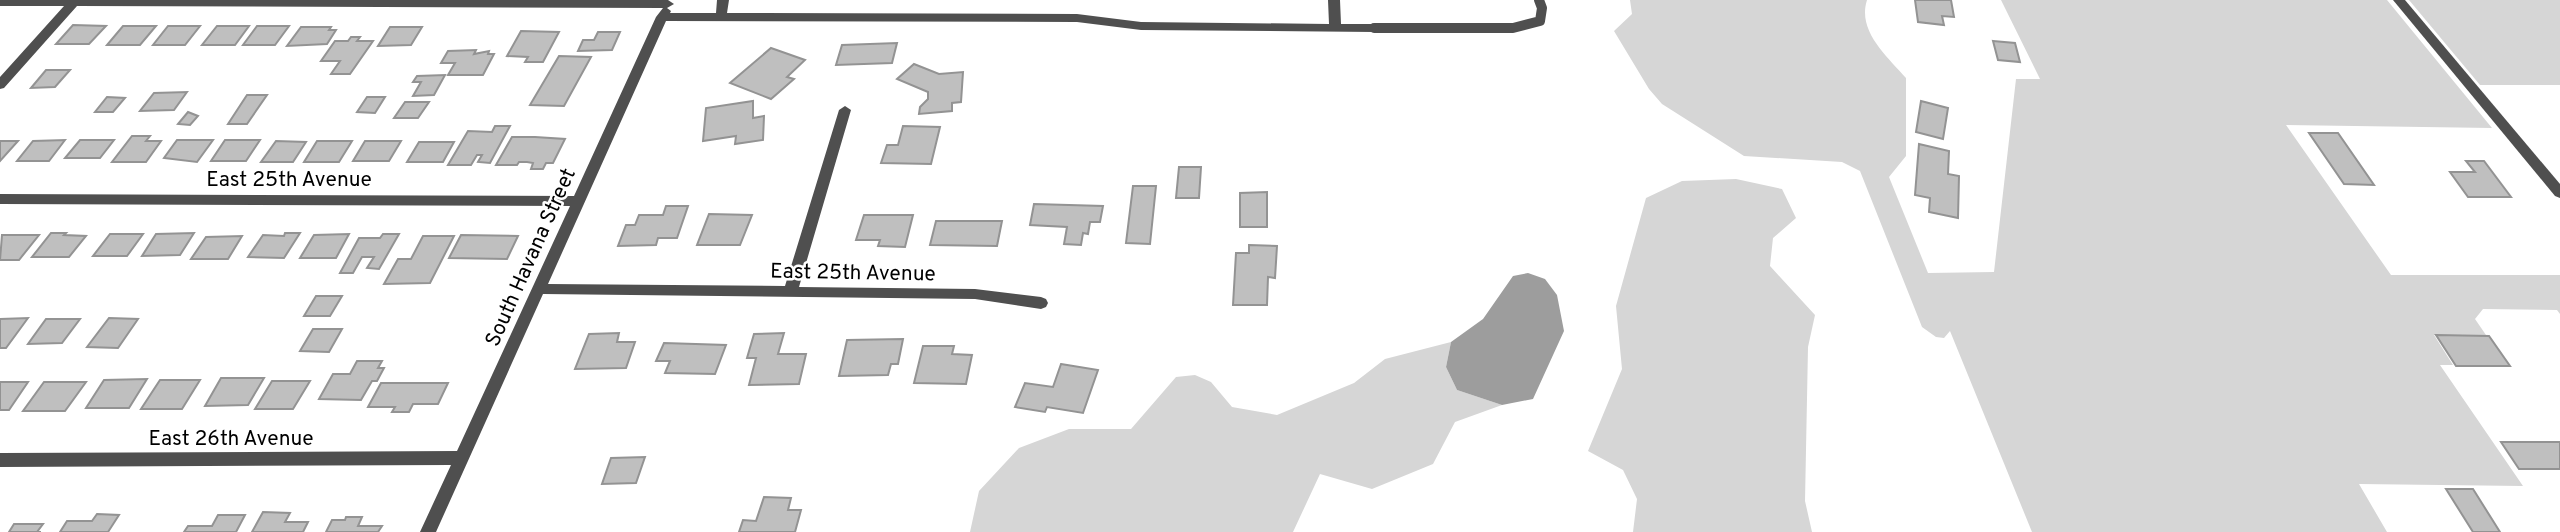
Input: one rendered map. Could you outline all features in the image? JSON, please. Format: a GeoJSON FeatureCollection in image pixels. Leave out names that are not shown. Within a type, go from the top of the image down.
{"type":"FeatureCollection","features":[{"type":"Feature","properties":{"kind":"street"},"geometry":{"type":"LineString","coordinates":[[721,17],[723,0]]}},
{"type":"Feature","properties":{"kind":"street"},"geometry":{"type":"LineString","coordinates":[[1334,0],[1335,26]]}},
{"type":"Feature","properties":{"kind":"street"},"geometry":{"type":"LineString","coordinates":[[2399,0],[2560,193]]}},
{"type":"Feature","properties":{"kind":"street"},"geometry":{"type":"LineString","coordinates":[[0,85],[75,1]]}},
{"type":"Feature","properties":{"kind":"street"},"geometry":{"type":"LineString","coordinates":[[0,2],[667,7],[721,17],[1077,18],[1141,26],[1374,28]]}},
{"type":"Feature","properties":{"kind":"street","name":"South Havana Street"},"geometry":{"type":"LineString","coordinates":[[428,532],[667,7]]}},
{"type":"Feature","properties":{"kind":"street"},"geometry":{"type":"LineString","coordinates":[[790,292],[845,110]]}},
{"type":"Feature","properties":{"kind":"street","name":"East 25th Avenue"},"geometry":{"type":"LineString","coordinates":[[0,199],[578,201]]}},
{"type":"Feature","properties":{"kind":"street","name":"East 25th Avenue"},"geometry":{"type":"LineString","coordinates":[[538,289],[975,294],[1041,303]]}},
{"type":"Feature","properties":{"kind":"street","name":"East 26th Avenue"},"geometry":{"type":"LineString","coordinates":[[0,460],[462,458]]}},
{"type":"Feature","properties":{"kind":"lane"},"geometry":{"type":"LineString","coordinates":[[1374,28],[1513,28],[1540,21],[1542,8],[1539,0]]}},
{"type":"Feature","properties":{"kind":"shaded area"},"geometry":{"type":"Polygon","coordinates":[[[1630,0],[1867,0],[1866,22],[1870,33],[1906,78],[1906,156],[1889,177],[1928,273],[1994,272],[2016,79],[2040,79],[2001,0],[2387,0],[2492,128],[2286,125],[2391,275],[2560,275],[2560,314],[2557,310],[2483,309],[2475,319],[2486,335],[2434,335],[2453,365],[2440,365],[2523,486],[2359,484],[2387,532],[2032,532],[1950,331],[1944,338],[1936,337],[1922,327],[1860,171],[1842,162],[1744,156],[1662,104],[1649,89],[1614,31],[1632,14],[1630,0]]]}},
{"type":"Feature","properties":{"kind":"shaded area"},"geometry":{"type":"Polygon","coordinates":[[[2409,0],[2560,0],[2560,85],[2480,85],[2409,0]]]}},
{"type":"Feature","properties":{"kind":"shaded area"},"geometry":{"type":"Polygon","coordinates":[[[1736,179],[1782,189],[1796,218],[1773,238],[1770,266],[1815,315],[1808,347],[1805,501],[1812,532],[1633,532],[1637,499],[1623,470],[1588,451],[1622,369],[1616,306],[1646,198],[1682,181],[1736,179]]]}},
{"type":"Feature","properties":{"kind":"shaded area"},"geometry":{"type":"Polygon","coordinates":[[[1528,273],[1545,279],[1557,295],[1564,331],[1533,399],[1502,405],[1457,390],[1446,367],[1451,342],[1483,319],[1513,276],[1528,273]]]}},
{"type":"Feature","properties":{"kind":"shaded area"},"geometry":{"type":"Polygon","coordinates":[[[1451,342],[1446,367],[1457,390],[1502,405],[1455,422],[1433,464],[1372,489],[1320,474],[1293,532],[970,532],[979,491],[1019,448],[1069,429],[1131,429],[1176,377],[1195,375],[1211,382],[1232,407],[1277,415],[1354,383],[1385,359],[1451,342]]]}},
{"type":"Feature","properties":{"kind":"building"},"geometry":{"type":"Polygon","coordinates":[[[1915,0],[1951,0],[1954,17],[1942,16],[1944,25],[1918,22],[1915,0]]]}},
{"type":"Feature","properties":{"kind":"building"},"geometry":{"type":"Polygon","coordinates":[[[73,25],[106,26],[89,44],[56,44],[73,25]]]}},
{"type":"Feature","properties":{"kind":"building"},"geometry":{"type":"Polygon","coordinates":[[[123,26],[156,26],[140,45],[107,45],[123,26]]]}},
{"type":"Feature","properties":{"kind":"building"},"geometry":{"type":"Polygon","coordinates":[[[168,26],[200,26],[185,45],[153,45],[168,26]]]}},
{"type":"Feature","properties":{"kind":"building"},"geometry":{"type":"Polygon","coordinates":[[[217,26],[249,26],[235,45],[202,45],[217,26]]]}},
{"type":"Feature","properties":{"kind":"building"},"geometry":{"type":"Polygon","coordinates":[[[257,26],[289,26],[275,45],[243,45],[257,26]]]}},
{"type":"Feature","properties":{"kind":"building"},"geometry":{"type":"Polygon","coordinates":[[[301,27],[331,27],[329,30],[336,30],[327,44],[287,46],[301,27]]]}},
{"type":"Feature","properties":{"kind":"building"},"geometry":{"type":"Polygon","coordinates":[[[390,27],[422,27],[411,45],[378,46],[390,27]]]}},
{"type":"Feature","properties":{"kind":"building"},"geometry":{"type":"Polygon","coordinates":[[[521,31],[559,32],[543,62],[525,62],[528,57],[507,56],[521,31]]]}},
{"type":"Feature","properties":{"kind":"building"},"geometry":{"type":"Polygon","coordinates":[[[598,32],[620,32],[612,50],[578,51],[583,40],[594,40],[598,32]]]}},
{"type":"Feature","properties":{"kind":"building"},"geometry":{"type":"Polygon","coordinates":[[[351,37],[360,37],[357,41],[373,41],[350,74],[331,74],[340,61],[321,61],[335,41],[348,41],[351,37]]]}},
{"type":"Feature","properties":{"kind":"building"},"geometry":{"type":"Polygon","coordinates":[[[1993,41],[2015,43],[2020,62],[1998,60],[1993,41]]]}},
{"type":"Feature","properties":{"kind":"building"},"geometry":{"type":"Polygon","coordinates":[[[897,43],[892,63],[836,65],[842,45],[897,43]]]}},
{"type":"Feature","properties":{"kind":"building"},"geometry":{"type":"Polygon","coordinates":[[[771,48],[805,60],[787,77],[794,79],[771,99],[730,83],[771,48]]]}},
{"type":"Feature","properties":{"kind":"building"},"geometry":{"type":"Polygon","coordinates":[[[476,50],[474,54],[489,51],[488,54],[494,54],[483,75],[448,75],[455,63],[441,63],[448,51],[476,50]]]}},
{"type":"Feature","properties":{"kind":"building"},"geometry":{"type":"Polygon","coordinates":[[[559,56],[591,57],[564,106],[530,105],[559,56]]]}},
{"type":"Feature","properties":{"kind":"building"},"geometry":{"type":"Polygon","coordinates":[[[914,64],[939,74],[963,72],[961,102],[952,103],[952,111],[919,114],[920,107],[928,99],[928,92],[897,79],[914,64]]]}},
{"type":"Feature","properties":{"kind":"building"},"geometry":{"type":"Polygon","coordinates":[[[46,70],[70,70],[55,87],[31,88],[46,70]]]}},
{"type":"Feature","properties":{"kind":"building"},"geometry":{"type":"Polygon","coordinates":[[[445,75],[434,95],[413,96],[421,82],[413,82],[417,76],[445,75]]]}},
{"type":"Feature","properties":{"kind":"building"},"geometry":{"type":"Polygon","coordinates":[[[187,92],[174,110],[140,111],[154,93],[187,92]]]}},
{"type":"Feature","properties":{"kind":"building"},"geometry":{"type":"Polygon","coordinates":[[[247,95],[267,95],[247,124],[228,124],[247,95]]]}},
{"type":"Feature","properties":{"kind":"building"},"geometry":{"type":"Polygon","coordinates":[[[107,97],[125,98],[113,112],[95,112],[107,97]]]}},
{"type":"Feature","properties":{"kind":"building"},"geometry":{"type":"Polygon","coordinates":[[[367,97],[385,97],[375,113],[357,112],[367,97]]]}},
{"type":"Feature","properties":{"kind":"building"},"geometry":{"type":"Polygon","coordinates":[[[753,101],[753,118],[764,116],[763,140],[735,144],[736,136],[703,141],[706,108],[753,101]]]}},
{"type":"Feature","properties":{"kind":"building"},"geometry":{"type":"Polygon","coordinates":[[[1921,101],[1948,108],[1943,139],[1916,132],[1921,101]]]}},
{"type":"Feature","properties":{"kind":"building"},"geometry":{"type":"Polygon","coordinates":[[[405,102],[429,102],[418,118],[394,118],[405,102]]]}},
{"type":"Feature","properties":{"kind":"building"},"geometry":{"type":"Polygon","coordinates":[[[188,112],[198,116],[190,125],[178,124],[188,112]]]}},
{"type":"Feature","properties":{"kind":"building"},"geometry":{"type":"Polygon","coordinates":[[[495,126],[510,126],[490,163],[478,162],[482,155],[477,155],[471,165],[448,165],[468,131],[492,132],[495,126]]]}},
{"type":"Feature","properties":{"kind":"building"},"geometry":{"type":"Polygon","coordinates":[[[903,126],[940,127],[931,164],[881,163],[887,145],[898,145],[903,126]]]}},
{"type":"Feature","properties":{"kind":"building"},"geometry":{"type":"Polygon","coordinates":[[[2309,133],[2338,133],[2374,185],[2344,184],[2309,133]]]}},
{"type":"Feature","properties":{"kind":"building"},"geometry":{"type":"Polygon","coordinates":[[[132,136],[150,136],[146,141],[161,141],[146,162],[112,162],[132,136]]]}},
{"type":"Feature","properties":{"kind":"building"},"geometry":{"type":"Polygon","coordinates":[[[512,137],[565,139],[553,163],[546,163],[543,169],[531,169],[533,163],[527,162],[496,165],[512,137]]]}},
{"type":"Feature","properties":{"kind":"building"},"geometry":{"type":"Polygon","coordinates":[[[65,140],[49,161],[17,161],[33,141],[65,140]]]}},
{"type":"Feature","properties":{"kind":"building"},"geometry":{"type":"Polygon","coordinates":[[[80,140],[114,140],[100,158],[65,158],[80,140]]]}},
{"type":"Feature","properties":{"kind":"building"},"geometry":{"type":"Polygon","coordinates":[[[177,140],[213,140],[197,162],[164,158],[177,140]]]}},
{"type":"Feature","properties":{"kind":"building"},"geometry":{"type":"Polygon","coordinates":[[[225,140],[260,140],[246,161],[211,161],[225,140]]]}},
{"type":"Feature","properties":{"kind":"building"},"geometry":{"type":"Polygon","coordinates":[[[0,141],[18,141],[0,161],[0,141]]]}},
{"type":"Feature","properties":{"kind":"building"},"geometry":{"type":"Polygon","coordinates":[[[276,141],[306,142],[293,162],[261,162],[276,141]]]}},
{"type":"Feature","properties":{"kind":"building"},"geometry":{"type":"Polygon","coordinates":[[[317,141],[352,141],[339,162],[304,162],[317,141]]]}},
{"type":"Feature","properties":{"kind":"building"},"geometry":{"type":"Polygon","coordinates":[[[365,141],[401,141],[389,161],[353,161],[365,141]]]}},
{"type":"Feature","properties":{"kind":"building"},"geometry":{"type":"Polygon","coordinates":[[[419,142],[454,142],[443,162],[407,162],[419,142]]]}},
{"type":"Feature","properties":{"kind":"building"},"geometry":{"type":"Polygon","coordinates":[[[1919,144],[1949,151],[1948,174],[1959,176],[1958,218],[1929,212],[1930,198],[1915,195],[1919,144]]]}},
{"type":"Feature","properties":{"kind":"building"},"geometry":{"type":"Polygon","coordinates":[[[2466,161],[2484,161],[2511,197],[2468,197],[2450,172],[2475,172],[2466,161]]]}},
{"type":"Feature","properties":{"kind":"building"},"geometry":{"type":"Polygon","coordinates":[[[1179,167],[1201,167],[1199,198],[1176,198],[1179,167]]]}},
{"type":"Feature","properties":{"kind":"building"},"geometry":{"type":"Polygon","coordinates":[[[1133,186],[1156,186],[1150,244],[1126,243],[1133,186]]]}},
{"type":"Feature","properties":{"kind":"building"},"geometry":{"type":"Polygon","coordinates":[[[1267,192],[1267,227],[1240,227],[1240,193],[1267,192]]]}},
{"type":"Feature","properties":{"kind":"building"},"geometry":{"type":"Polygon","coordinates":[[[1034,204],[1103,206],[1100,222],[1090,222],[1088,234],[1083,233],[1081,245],[1064,244],[1067,227],[1030,225],[1034,204]]]}},
{"type":"Feature","properties":{"kind":"building"},"geometry":{"type":"Polygon","coordinates":[[[666,206],[688,206],[677,238],[658,238],[656,245],[618,246],[626,225],[635,225],[639,215],[663,215],[666,206]]]}},
{"type":"Feature","properties":{"kind":"building"},"geometry":{"type":"Polygon","coordinates":[[[709,214],[752,215],[740,245],[697,245],[709,214]]]}},
{"type":"Feature","properties":{"kind":"building"},"geometry":{"type":"Polygon","coordinates":[[[864,215],[913,215],[905,247],[878,246],[880,240],[856,240],[864,215]]]}},
{"type":"Feature","properties":{"kind":"building"},"geometry":{"type":"Polygon","coordinates":[[[936,221],[1002,221],[997,246],[930,245],[936,221]]]}},
{"type":"Feature","properties":{"kind":"building"},"geometry":{"type":"Polygon","coordinates":[[[51,233],[86,236],[69,257],[32,257],[51,233]]]}},
{"type":"Feature","properties":{"kind":"building"},"geometry":{"type":"Polygon","coordinates":[[[194,233],[180,255],[142,256],[156,234],[194,233]]]}},
{"type":"Feature","properties":{"kind":"building"},"geometry":{"type":"Polygon","coordinates":[[[285,233],[300,233],[284,258],[248,257],[263,235],[284,236],[285,233]]]}},
{"type":"Feature","properties":{"kind":"building"},"geometry":{"type":"Polygon","coordinates":[[[110,234],[143,234],[127,256],[93,256],[110,234]]]}},
{"type":"Feature","properties":{"kind":"building"},"geometry":{"type":"Polygon","coordinates":[[[349,234],[336,258],[300,258],[314,235],[349,234]]]}},
{"type":"Feature","properties":{"kind":"building"},"geometry":{"type":"Polygon","coordinates":[[[383,234],[399,234],[379,269],[367,268],[374,257],[362,257],[353,273],[340,273],[359,238],[380,238],[383,234]]]}},
{"type":"Feature","properties":{"kind":"building"},"geometry":{"type":"Polygon","coordinates":[[[2,235],[39,235],[19,260],[0,260],[2,235]]]}},
{"type":"Feature","properties":{"kind":"building"},"geometry":{"type":"Polygon","coordinates":[[[461,235],[518,236],[507,259],[449,258],[461,235]]]}},
{"type":"Feature","properties":{"kind":"building"},"geometry":{"type":"Polygon","coordinates":[[[242,236],[228,259],[191,259],[206,237],[242,236]]]}},
{"type":"Feature","properties":{"kind":"building"},"geometry":{"type":"Polygon","coordinates":[[[423,236],[454,236],[430,283],[384,284],[398,259],[411,259],[423,236]]]}},
{"type":"Feature","properties":{"kind":"building"},"geometry":{"type":"Polygon","coordinates":[[[1249,245],[1277,246],[1275,278],[1268,277],[1267,305],[1233,305],[1236,253],[1249,253],[1249,245]]]}},
{"type":"Feature","properties":{"kind":"building"},"geometry":{"type":"Polygon","coordinates":[[[316,296],[342,296],[330,316],[304,316],[316,296]]]}},
{"type":"Feature","properties":{"kind":"building"},"geometry":{"type":"Polygon","coordinates":[[[28,318],[6,348],[0,348],[0,319],[28,318]]]}},
{"type":"Feature","properties":{"kind":"building"},"geometry":{"type":"Polygon","coordinates":[[[109,318],[138,319],[118,348],[87,347],[109,318]]]}},
{"type":"Feature","properties":{"kind":"building"},"geometry":{"type":"Polygon","coordinates":[[[46,319],[80,319],[62,343],[28,344],[46,319]]]}},
{"type":"Feature","properties":{"kind":"building"},"geometry":{"type":"Polygon","coordinates":[[[313,329],[342,329],[329,352],[300,351],[313,329]]]}},
{"type":"Feature","properties":{"kind":"building"},"geometry":{"type":"Polygon","coordinates":[[[619,333],[617,342],[635,342],[626,368],[575,369],[589,334],[619,333]]]}},
{"type":"Feature","properties":{"kind":"building"},"geometry":{"type":"Polygon","coordinates":[[[784,333],[778,354],[806,354],[799,384],[749,385],[756,358],[747,358],[754,334],[784,333]]]}},
{"type":"Feature","properties":{"kind":"building"},"geometry":{"type":"Polygon","coordinates":[[[2436,335],[2489,336],[2510,366],[2456,366],[2436,335]]]}},
{"type":"Feature","properties":{"kind":"building"},"geometry":{"type":"Polygon","coordinates":[[[903,339],[898,364],[891,364],[888,375],[839,376],[847,340],[903,339]]]}},
{"type":"Feature","properties":{"kind":"building"},"geometry":{"type":"Polygon","coordinates":[[[664,343],[726,345],[715,374],[665,373],[670,361],[656,361],[664,343]]]}},
{"type":"Feature","properties":{"kind":"building"},"geometry":{"type":"Polygon","coordinates":[[[923,346],[954,346],[952,354],[972,355],[966,384],[914,383],[923,346]]]}},
{"type":"Feature","properties":{"kind":"building"},"geometry":{"type":"Polygon","coordinates":[[[357,361],[382,361],[378,368],[384,368],[377,381],[372,381],[361,400],[319,399],[333,374],[350,374],[357,361]]]}},
{"type":"Feature","properties":{"kind":"building"},"geometry":{"type":"Polygon","coordinates":[[[1061,364],[1098,370],[1083,413],[1047,407],[1045,412],[1015,407],[1025,383],[1053,387],[1061,364]]]}},
{"type":"Feature","properties":{"kind":"building"},"geometry":{"type":"Polygon","coordinates":[[[221,378],[264,378],[248,405],[205,406],[221,378]]]}},
{"type":"Feature","properties":{"kind":"building"},"geometry":{"type":"Polygon","coordinates":[[[147,379],[129,408],[86,408],[104,380],[147,379]]]}},
{"type":"Feature","properties":{"kind":"building"},"geometry":{"type":"Polygon","coordinates":[[[160,380],[200,380],[182,409],[141,409],[160,380]]]}},
{"type":"Feature","properties":{"kind":"building"},"geometry":{"type":"Polygon","coordinates":[[[272,381],[310,381],[293,409],[255,409],[272,381]]]}},
{"type":"Feature","properties":{"kind":"building"},"geometry":{"type":"Polygon","coordinates":[[[0,382],[28,382],[9,410],[0,410],[0,382]]]}},
{"type":"Feature","properties":{"kind":"building"},"geometry":{"type":"Polygon","coordinates":[[[44,382],[86,382],[65,411],[23,411],[44,382]]]}},
{"type":"Feature","properties":{"kind":"building"},"geometry":{"type":"Polygon","coordinates":[[[381,383],[448,383],[438,404],[413,404],[409,412],[392,412],[395,407],[368,407],[381,383]]]}},
{"type":"Feature","properties":{"kind":"building"},"geometry":{"type":"Polygon","coordinates":[[[2501,442],[2560,442],[2560,469],[2519,469],[2501,442]]]}},
{"type":"Feature","properties":{"kind":"building"},"geometry":{"type":"Polygon","coordinates":[[[645,457],[636,483],[602,484],[611,458],[645,457]]]}},
{"type":"Feature","properties":{"kind":"building"},"geometry":{"type":"Polygon","coordinates":[[[2446,489],[2473,489],[2500,532],[2473,532],[2446,489]]]}},
{"type":"Feature","properties":{"kind":"building"},"geometry":{"type":"Polygon","coordinates":[[[764,497],[791,498],[788,510],[801,510],[795,532],[739,532],[743,520],[756,521],[764,497]]]}},
{"type":"Feature","properties":{"kind":"building"},"geometry":{"type":"Polygon","coordinates":[[[263,512],[290,513],[285,522],[308,522],[303,532],[252,532],[263,512]]]}},
{"type":"Feature","properties":{"kind":"building"},"geometry":{"type":"Polygon","coordinates":[[[97,514],[119,515],[108,532],[60,532],[67,521],[92,521],[97,514]]]}},
{"type":"Feature","properties":{"kind":"building"},"geometry":{"type":"Polygon","coordinates":[[[218,515],[245,515],[236,532],[184,532],[188,526],[212,526],[218,515]]]}},
{"type":"Feature","properties":{"kind":"building"},"geometry":{"type":"Polygon","coordinates":[[[346,517],[362,517],[358,526],[382,526],[378,532],[326,532],[332,520],[345,520],[346,517]]]}},
{"type":"Feature","properties":{"kind":"building"},"geometry":{"type":"Polygon","coordinates":[[[14,524],[43,524],[37,532],[9,532],[14,524]]]}}]}
